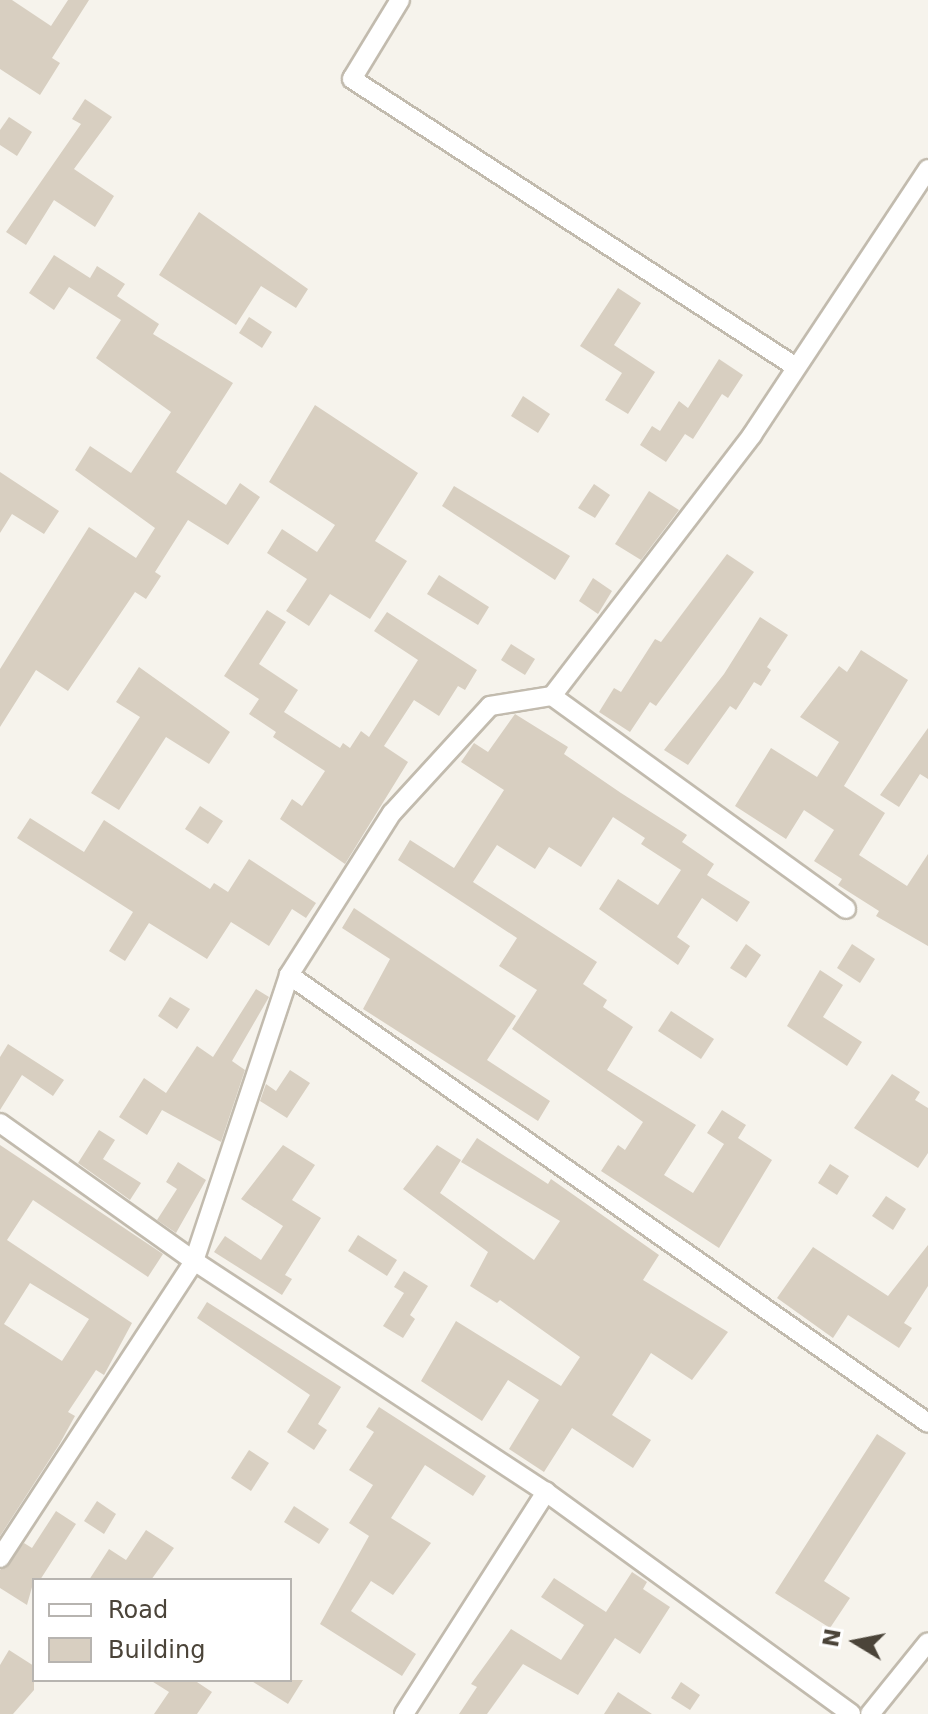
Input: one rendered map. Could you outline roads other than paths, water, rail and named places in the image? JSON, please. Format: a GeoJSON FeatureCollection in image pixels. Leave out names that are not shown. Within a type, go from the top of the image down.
{"type":"FeatureCollection","features":[{"type":"Feature","properties":{"kind":"street"},"geometry":{"type":"LineString","coordinates":[[400,0],[352,79],[796,367]]}},
{"type":"Feature","properties":{"kind":"street"},"geometry":{"type":"LineString","coordinates":[[0,1558],[194,1261],[289,975],[392,813],[490,706],[552,696],[752,435],[928,169]]}},
{"type":"Feature","properties":{"kind":"street"},"geometry":{"type":"LineString","coordinates":[[552,696],[846,909]]}},
{"type":"Feature","properties":{"kind":"street"},"geometry":{"type":"LineString","coordinates":[[289,975],[928,1423]]}},
{"type":"Feature","properties":{"kind":"street"},"geometry":{"type":"LineString","coordinates":[[0,1123],[194,1261],[546,1492],[851,1714]]}},
{"type":"Feature","properties":{"kind":"street"},"geometry":{"type":"LineString","coordinates":[[404,1714],[546,1492]]}},
{"type":"Feature","properties":{"kind":"street"},"geometry":{"type":"LineString","coordinates":[[870,1714],[928,1642]]}}]}
